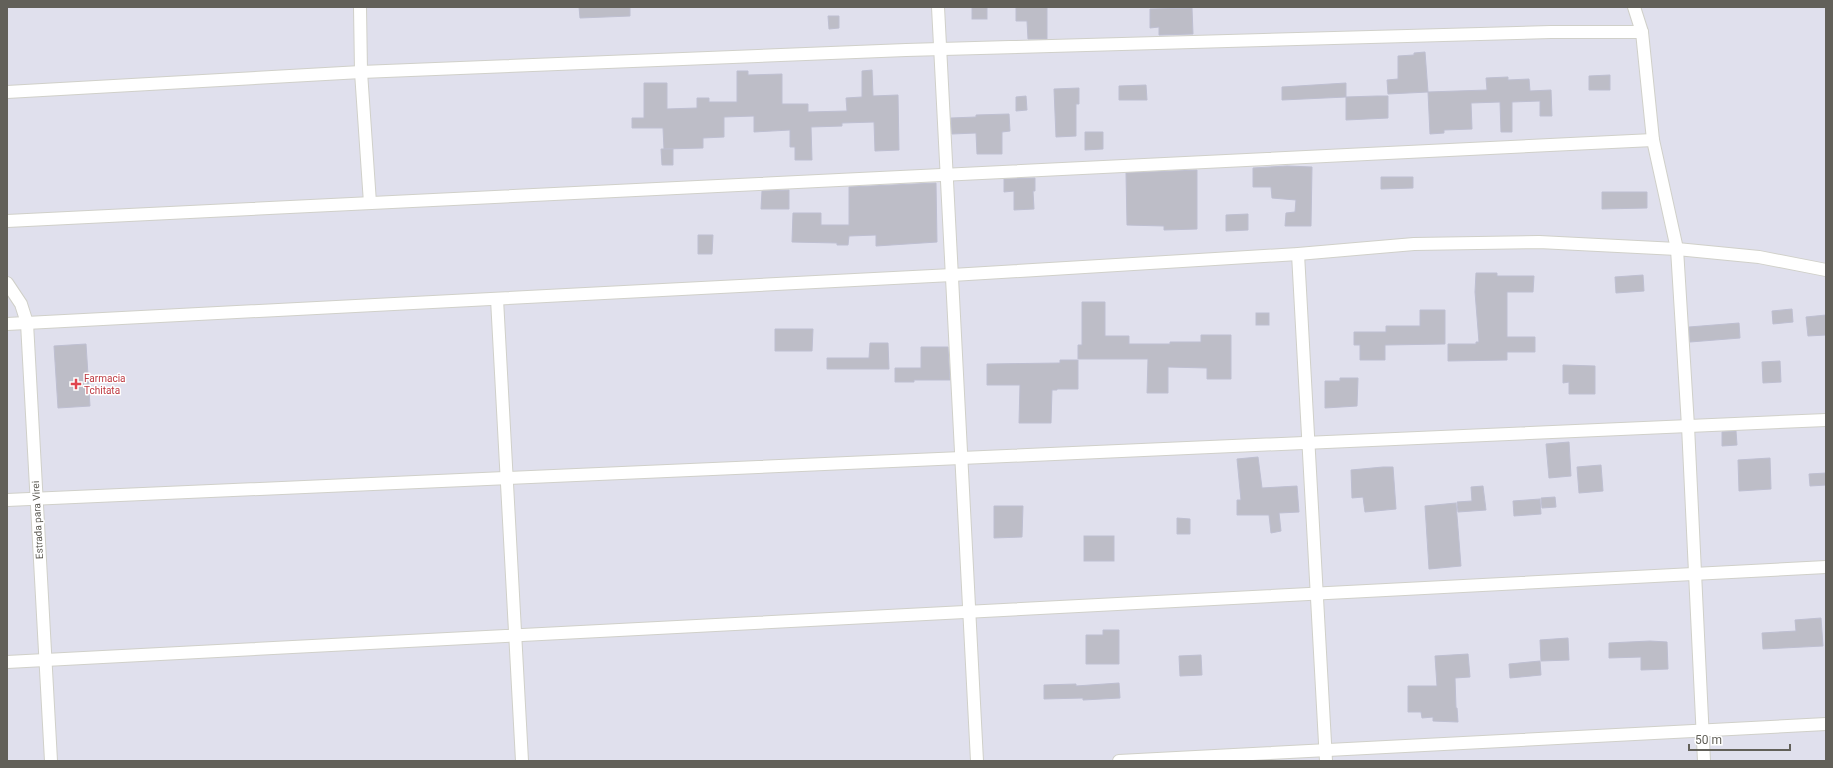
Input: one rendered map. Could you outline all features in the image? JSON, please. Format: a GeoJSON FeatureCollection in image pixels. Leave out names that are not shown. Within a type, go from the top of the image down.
{"type":"FeatureCollection","features":[{"type":"Feature","properties":{"kind":"street"},"geometry":{"type":"LineString","coordinates":[[360,7],[361,72],[370,203]]}},
{"type":"Feature","properties":{"kind":"street"},"geometry":{"type":"LineString","coordinates":[[938,7],[977,761]]}},
{"type":"Feature","properties":{"kind":"street"},"geometry":{"type":"LineString","coordinates":[[1634,7],[1642,32],[1653,140],[1677,249],[1688,426],[1704,761]]}},
{"type":"Feature","properties":{"kind":"street"},"geometry":{"type":"LineString","coordinates":[[7,92],[361,72],[940,49],[1551,32],[1642,32]]}},
{"type":"Feature","properties":{"kind":"street"},"geometry":{"type":"LineString","coordinates":[[7,221],[1653,140]]}},
{"type":"Feature","properties":{"kind":"street"},"geometry":{"type":"LineString","coordinates":[[7,324],[952,275],[1298,254],[1414,244],[1516,243],[1677,249],[1759,257],[1826,270]]}},
{"type":"Feature","properties":{"kind":"street"},"geometry":{"type":"LineString","coordinates":[[1298,254],[1326,756]]}},
{"type":"Feature","properties":{"kind":"street","name":"Estrada para Virei"},"geometry":{"type":"LineString","coordinates":[[7,284],[21,304],[26,323],[51,761]]}},
{"type":"Feature","properties":{"kind":"street"},"geometry":{"type":"LineString","coordinates":[[497,299],[522,761]]}},
{"type":"Feature","properties":{"kind":"street"},"geometry":{"type":"LineString","coordinates":[[7,500],[1826,420]]}},
{"type":"Feature","properties":{"kind":"street"},"geometry":{"type":"LineString","coordinates":[[7,662],[1826,567]]}},
{"type":"Feature","properties":{"kind":"street"},"geometry":{"type":"LineString","coordinates":[[1119,761],[1326,756],[1826,724]]}},
{"type":"Feature","properties":{"kind":"building"},"geometry":{"type":"Polygon","coordinates":[[[579,7],[630,7],[630,16],[580,18],[579,7]]]}},
{"type":"Feature","properties":{"kind":"building"},"geometry":{"type":"Polygon","coordinates":[[[972,7],[987,7],[987,19],[972,19],[972,7]]]}},
{"type":"Feature","properties":{"kind":"building"},"geometry":{"type":"Polygon","coordinates":[[[1016,7],[1047,7],[1047,39],[1028,39],[1027,21],[1016,21],[1016,7]]]}},
{"type":"Feature","properties":{"kind":"building"},"geometry":{"type":"Polygon","coordinates":[[[1192,8],[1193,34],[1159,35],[1159,27],[1150,28],[1150,9],[1192,8]]]}},
{"type":"Feature","properties":{"kind":"building"},"geometry":{"type":"Polygon","coordinates":[[[828,16],[839,16],[839,28],[829,29],[828,16]]]}},
{"type":"Feature","properties":{"kind":"building"},"geometry":{"type":"Polygon","coordinates":[[[1425,52],[1428,92],[1388,94],[1387,80],[1398,79],[1398,56],[1414,55],[1414,53],[1425,52]]]}},
{"type":"Feature","properties":{"kind":"building"},"geometry":{"type":"Polygon","coordinates":[[[872,70],[873,96],[898,95],[899,150],[875,151],[874,122],[842,123],[842,126],[811,127],[812,160],[795,160],[795,147],[790,147],[790,130],[754,132],[754,116],[724,117],[724,137],[703,138],[703,148],[664,149],[663,128],[632,128],[632,118],[644,118],[644,83],[667,83],[667,109],[697,108],[697,98],[709,98],[709,102],[737,102],[737,71],[748,71],[748,75],[782,74],[782,104],[808,104],[808,112],[847,111],[846,98],[862,97],[862,71],[872,70]]]}},
{"type":"Feature","properties":{"kind":"building"},"geometry":{"type":"Polygon","coordinates":[[[1610,75],[1610,90],[1589,90],[1589,76],[1610,75]]]}},
{"type":"Feature","properties":{"kind":"building"},"geometry":{"type":"Polygon","coordinates":[[[1508,77],[1508,80],[1529,79],[1530,91],[1551,90],[1552,116],[1540,116],[1540,101],[1512,102],[1512,132],[1501,132],[1500,102],[1471,103],[1472,129],[1444,130],[1444,133],[1430,134],[1428,92],[1487,90],[1486,78],[1508,77]]]}},
{"type":"Feature","properties":{"kind":"building"},"geometry":{"type":"Polygon","coordinates":[[[1346,83],[1346,97],[1282,100],[1282,87],[1346,83]]]}},
{"type":"Feature","properties":{"kind":"building"},"geometry":{"type":"Polygon","coordinates":[[[1146,85],[1147,100],[1119,100],[1119,86],[1146,85]]]}},
{"type":"Feature","properties":{"kind":"building"},"geometry":{"type":"Polygon","coordinates":[[[1079,88],[1079,104],[1076,104],[1076,136],[1056,137],[1054,89],[1079,88]]]}},
{"type":"Feature","properties":{"kind":"building"},"geometry":{"type":"Polygon","coordinates":[[[1026,96],[1027,110],[1016,111],[1016,97],[1026,96]]]}},
{"type":"Feature","properties":{"kind":"building"},"geometry":{"type":"Polygon","coordinates":[[[1388,96],[1388,118],[1346,120],[1346,97],[1388,96]]]}},
{"type":"Feature","properties":{"kind":"building"},"geometry":{"type":"Polygon","coordinates":[[[1009,114],[1010,131],[1002,132],[1002,154],[977,154],[976,133],[952,134],[951,118],[976,117],[976,115],[1009,114]]]}},
{"type":"Feature","properties":{"kind":"building"},"geometry":{"type":"Polygon","coordinates":[[[1085,132],[1103,132],[1103,149],[1085,150],[1085,132]]]}},
{"type":"Feature","properties":{"kind":"building"},"geometry":{"type":"Polygon","coordinates":[[[661,149],[673,149],[673,165],[662,165],[661,149]]]}},
{"type":"Feature","properties":{"kind":"building"},"geometry":{"type":"Polygon","coordinates":[[[1287,166],[1312,167],[1311,226],[1285,226],[1286,213],[1295,212],[1296,200],[1272,198],[1271,187],[1253,187],[1253,168],[1287,166]]]}},
{"type":"Feature","properties":{"kind":"building"},"geometry":{"type":"Polygon","coordinates":[[[1197,170],[1197,229],[1164,230],[1164,226],[1127,225],[1126,173],[1197,170]]]}},
{"type":"Feature","properties":{"kind":"building"},"geometry":{"type":"Polygon","coordinates":[[[1381,177],[1413,177],[1413,188],[1381,189],[1381,177]]]}},
{"type":"Feature","properties":{"kind":"building"},"geometry":{"type":"Polygon","coordinates":[[[1035,178],[1035,191],[1033,191],[1034,209],[1014,210],[1014,191],[1004,192],[1004,179],[1035,178]]]}},
{"type":"Feature","properties":{"kind":"building"},"geometry":{"type":"Polygon","coordinates":[[[936,183],[937,242],[876,246],[876,235],[849,236],[848,245],[837,245],[837,243],[792,242],[793,213],[821,213],[821,225],[849,225],[849,187],[936,183]]]}},
{"type":"Feature","properties":{"kind":"building"},"geometry":{"type":"Polygon","coordinates":[[[789,190],[789,209],[761,209],[762,191],[789,190]]]}},
{"type":"Feature","properties":{"kind":"building"},"geometry":{"type":"Polygon","coordinates":[[[1602,192],[1647,192],[1647,208],[1602,209],[1602,192]]]}},
{"type":"Feature","properties":{"kind":"building"},"geometry":{"type":"Polygon","coordinates":[[[1248,214],[1248,230],[1226,231],[1226,215],[1248,214]]]}},
{"type":"Feature","properties":{"kind":"building"},"geometry":{"type":"Polygon","coordinates":[[[698,235],[713,235],[712,254],[698,254],[698,235]]]}},
{"type":"Feature","properties":{"kind":"building"},"geometry":{"type":"Polygon","coordinates":[[[1476,273],[1497,273],[1497,276],[1534,276],[1533,292],[1507,292],[1507,337],[1535,337],[1535,352],[1507,352],[1507,360],[1448,361],[1448,344],[1476,344],[1476,342],[1479,342],[1475,292],[1476,273]]]}},
{"type":"Feature","properties":{"kind":"building"},"geometry":{"type":"Polygon","coordinates":[[[1643,275],[1644,291],[1616,293],[1615,277],[1643,275]]]}},
{"type":"Feature","properties":{"kind":"building"},"geometry":{"type":"Polygon","coordinates":[[[1082,302],[1105,302],[1105,336],[1129,336],[1129,344],[1201,342],[1201,335],[1231,335],[1231,379],[1207,379],[1207,368],[1168,367],[1168,393],[1147,393],[1148,359],[1078,359],[1078,345],[1082,345],[1082,302]]]}},
{"type":"Feature","properties":{"kind":"building"},"geometry":{"type":"Polygon","coordinates":[[[1792,309],[1793,322],[1773,324],[1772,311],[1792,309]]]}},
{"type":"Feature","properties":{"kind":"building"},"geometry":{"type":"Polygon","coordinates":[[[1420,310],[1445,310],[1445,344],[1385,345],[1385,360],[1360,360],[1360,345],[1354,345],[1354,332],[1386,332],[1386,326],[1420,326],[1420,310]]]}},
{"type":"Feature","properties":{"kind":"building"},"geometry":{"type":"Polygon","coordinates":[[[1256,313],[1269,313],[1269,325],[1256,325],[1256,313]]]}},
{"type":"Feature","properties":{"kind":"building"},"geometry":{"type":"Polygon","coordinates":[[[1826,315],[1826,335],[1808,336],[1806,317],[1826,315]]]}},
{"type":"Feature","properties":{"kind":"building"},"geometry":{"type":"Polygon","coordinates":[[[1739,323],[1740,338],[1690,342],[1689,327],[1739,323]]]}},
{"type":"Feature","properties":{"kind":"building"},"geometry":{"type":"Polygon","coordinates":[[[775,329],[813,329],[812,351],[775,351],[775,329]]]}},
{"type":"Feature","properties":{"kind":"building"},"geometry":{"type":"Polygon","coordinates":[[[870,343],[888,343],[889,369],[827,369],[827,358],[869,358],[870,343]]]}},
{"type":"Feature","properties":{"kind":"building"},"geometry":{"type":"Polygon","coordinates":[[[86,344],[90,406],[58,408],[54,346],[86,344]]]}},
{"type":"Feature","properties":{"kind":"building"},"geometry":{"type":"Polygon","coordinates":[[[921,347],[948,347],[950,380],[914,380],[914,382],[895,382],[895,368],[921,368],[921,347]]]}},
{"type":"Feature","properties":{"kind":"building"},"geometry":{"type":"Polygon","coordinates":[[[1060,360],[1078,360],[1078,389],[1052,390],[1051,423],[1019,423],[1020,385],[987,385],[987,364],[1060,363],[1060,360]]]}},
{"type":"Feature","properties":{"kind":"building"},"geometry":{"type":"Polygon","coordinates":[[[1780,361],[1781,382],[1763,383],[1762,362],[1780,361]]]}},
{"type":"Feature","properties":{"kind":"building"},"geometry":{"type":"Polygon","coordinates":[[[1563,365],[1595,366],[1595,394],[1569,394],[1569,382],[1563,383],[1563,365]]]}},
{"type":"Feature","properties":{"kind":"building"},"geometry":{"type":"Polygon","coordinates":[[[1340,378],[1358,378],[1357,406],[1325,408],[1325,381],[1340,381],[1340,378]]]}},
{"type":"Feature","properties":{"kind":"building"},"geometry":{"type":"Polygon","coordinates":[[[1736,431],[1737,445],[1722,446],[1722,432],[1736,431]]]}},
{"type":"Feature","properties":{"kind":"building"},"geometry":{"type":"Polygon","coordinates":[[[1569,442],[1571,476],[1549,478],[1546,444],[1569,442]]]}},
{"type":"Feature","properties":{"kind":"building"},"geometry":{"type":"Polygon","coordinates":[[[1258,457],[1262,488],[1297,486],[1299,512],[1279,513],[1281,531],[1271,533],[1269,515],[1237,515],[1237,500],[1241,500],[1237,459],[1258,457]]]}},
{"type":"Feature","properties":{"kind":"building"},"geometry":{"type":"Polygon","coordinates":[[[1770,458],[1771,489],[1739,491],[1738,460],[1770,458]]]}},
{"type":"Feature","properties":{"kind":"building"},"geometry":{"type":"Polygon","coordinates":[[[1601,465],[1603,491],[1579,493],[1577,467],[1601,465]]]}},
{"type":"Feature","properties":{"kind":"building"},"geometry":{"type":"Polygon","coordinates":[[[1393,467],[1396,509],[1365,512],[1363,497],[1352,498],[1351,470],[1393,467]]]}},
{"type":"Feature","properties":{"kind":"building"},"geometry":{"type":"Polygon","coordinates":[[[1826,473],[1826,485],[1810,486],[1809,474],[1826,473]]]}},
{"type":"Feature","properties":{"kind":"building"},"geometry":{"type":"Polygon","coordinates":[[[1483,486],[1486,510],[1458,512],[1457,502],[1472,501],[1471,487],[1483,486]]]}},
{"type":"Feature","properties":{"kind":"building"},"geometry":{"type":"Polygon","coordinates":[[[1555,497],[1556,507],[1542,508],[1541,498],[1555,497]]]}},
{"type":"Feature","properties":{"kind":"building"},"geometry":{"type":"Polygon","coordinates":[[[1540,499],[1541,514],[1514,516],[1513,501],[1540,499]]]}},
{"type":"Feature","properties":{"kind":"building"},"geometry":{"type":"Polygon","coordinates":[[[1456,503],[1461,566],[1429,569],[1425,506],[1456,503]]]}},
{"type":"Feature","properties":{"kind":"building"},"geometry":{"type":"Polygon","coordinates":[[[994,506],[1023,506],[1022,537],[994,538],[994,506]]]}},
{"type":"Feature","properties":{"kind":"building"},"geometry":{"type":"Polygon","coordinates":[[[1177,518],[1190,519],[1190,534],[1177,534],[1177,518]]]}},
{"type":"Feature","properties":{"kind":"building"},"geometry":{"type":"Polygon","coordinates":[[[1084,536],[1114,536],[1114,561],[1084,561],[1084,536]]]}},
{"type":"Feature","properties":{"kind":"building"},"geometry":{"type":"Polygon","coordinates":[[[1821,618],[1823,646],[1763,649],[1762,633],[1796,631],[1795,620],[1821,618]]]}},
{"type":"Feature","properties":{"kind":"building"},"geometry":{"type":"Polygon","coordinates":[[[1103,630],[1119,630],[1119,664],[1086,664],[1086,635],[1103,635],[1103,630]]]}},
{"type":"Feature","properties":{"kind":"building"},"geometry":{"type":"Polygon","coordinates":[[[1568,638],[1569,660],[1541,661],[1540,640],[1568,638]]]}},
{"type":"Feature","properties":{"kind":"building"},"geometry":{"type":"Polygon","coordinates":[[[1650,641],[1667,642],[1668,669],[1641,670],[1641,657],[1609,658],[1609,643],[1650,641]]]}},
{"type":"Feature","properties":{"kind":"building"},"geometry":{"type":"Polygon","coordinates":[[[1468,654],[1470,677],[1455,678],[1458,722],[1433,721],[1433,717],[1422,718],[1421,712],[1408,712],[1408,686],[1437,686],[1435,656],[1468,654]]]}},
{"type":"Feature","properties":{"kind":"building"},"geometry":{"type":"Polygon","coordinates":[[[1201,655],[1202,675],[1180,676],[1179,656],[1201,655]]]}},
{"type":"Feature","properties":{"kind":"building"},"geometry":{"type":"Polygon","coordinates":[[[1540,661],[1541,675],[1510,678],[1509,664],[1540,661]]]}},
{"type":"Feature","properties":{"kind":"building"},"geometry":{"type":"Polygon","coordinates":[[[1119,683],[1120,698],[1083,700],[1083,698],[1044,699],[1044,685],[1076,684],[1076,686],[1119,683]]]}},
{"type":"Feature","properties":{"kind":"place","name":"Farmacia Tchitata"},"geometry":{"type":"Point","coordinates":[76,384]}}]}
